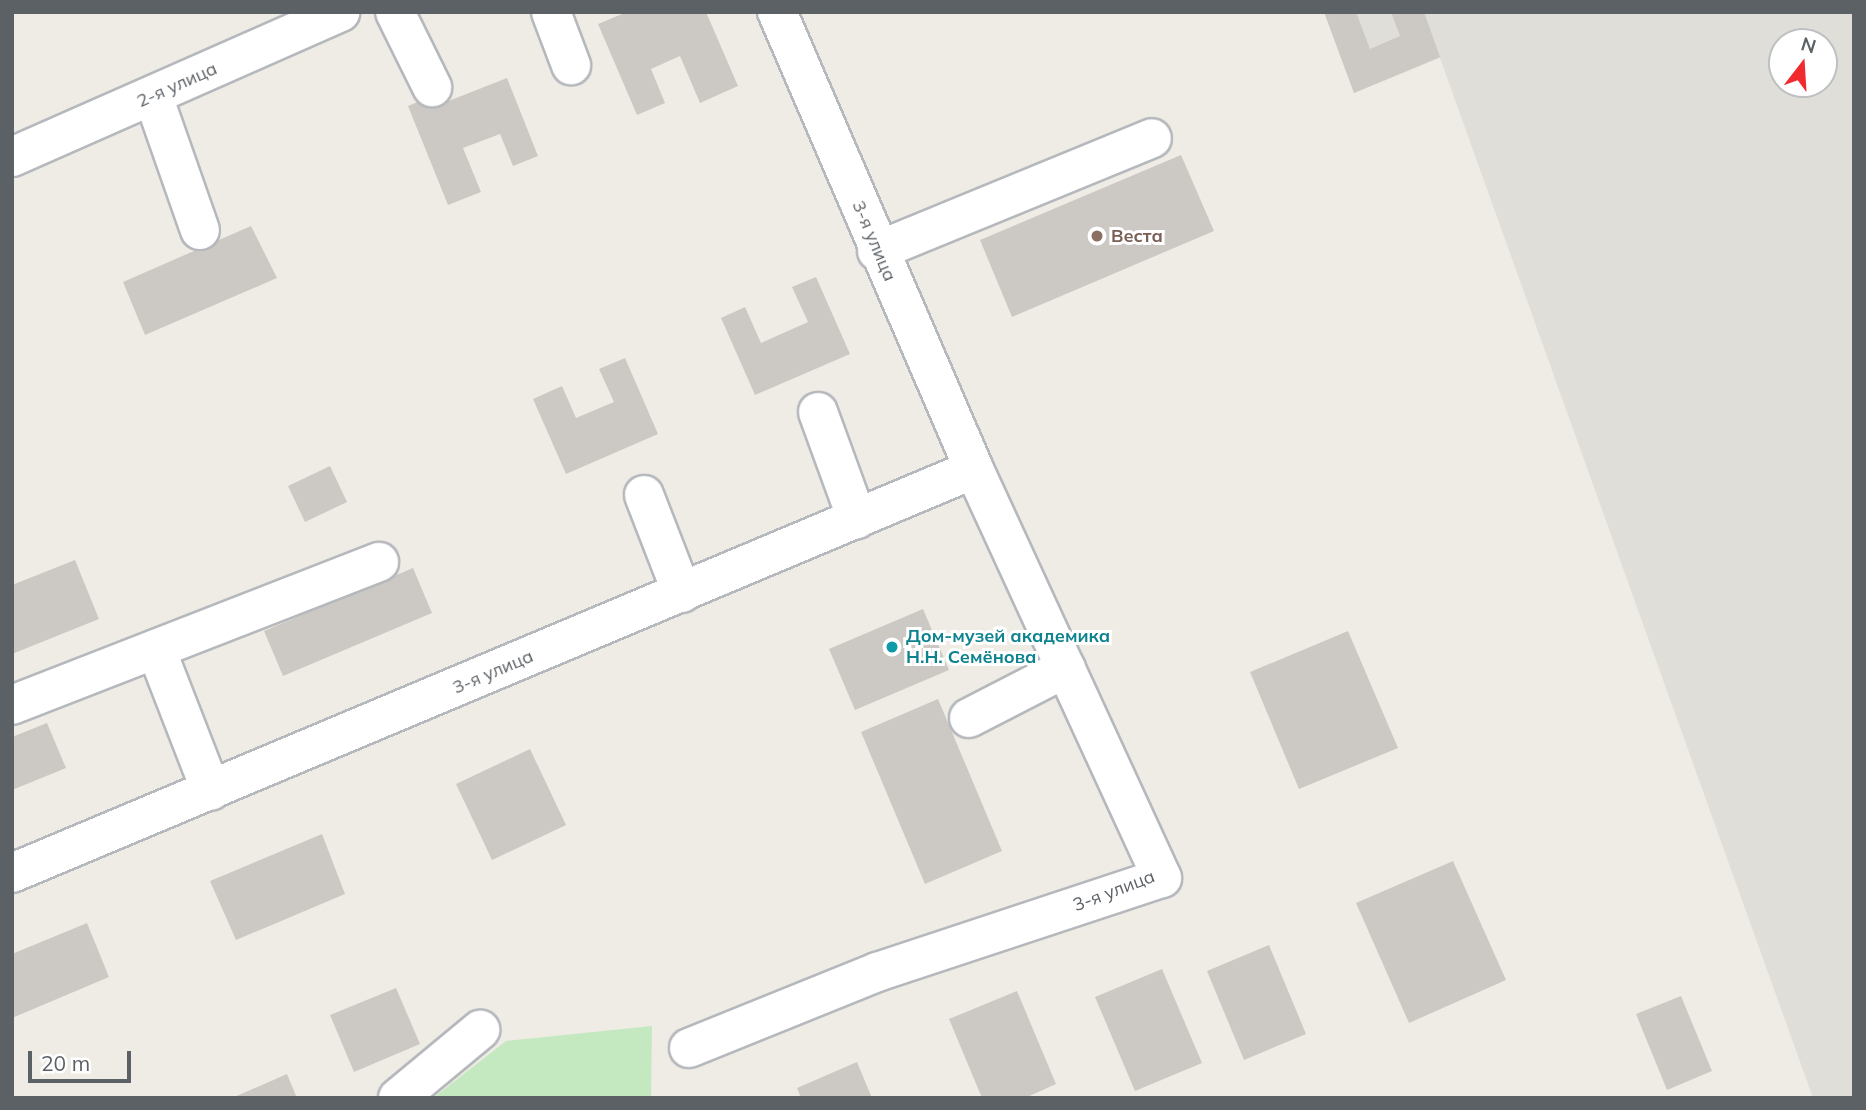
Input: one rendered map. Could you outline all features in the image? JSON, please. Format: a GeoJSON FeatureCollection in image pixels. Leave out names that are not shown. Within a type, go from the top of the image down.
{"type":"FeatureCollection","features":[{"type":"Feature","properties":{"kind":"street","name":"2-я улица"},"geometry":{"type":"LineString","coordinates":[[12,157],[340,12]]}},
{"type":"Feature","properties":{"kind":"street"},"geometry":{"type":"LineString","coordinates":[[395,12],[432,87]]}},
{"type":"Feature","properties":{"kind":"street"},"geometry":{"type":"LineString","coordinates":[[551,12],[571,65]]}},
{"type":"Feature","properties":{"kind":"street","name":"3-я улица"},"geometry":{"type":"LineString","coordinates":[[689,1048],[877,972],[1162,878],[877,251],[777,12]]}},
{"type":"Feature","properties":{"kind":"street"},"geometry":{"type":"LineString","coordinates":[[153,96],[200,230]]}},
{"type":"Feature","properties":{"kind":"street"},"geometry":{"type":"LineString","coordinates":[[877,251],[1153,138]]}},
{"type":"Feature","properties":{"kind":"street"},"geometry":{"type":"LineString","coordinates":[[818,412],[857,519]]}},
{"type":"Feature","properties":{"kind":"street","name":"3-я улица"},"geometry":{"type":"LineString","coordinates":[[12,873],[974,469]]}},
{"type":"Feature","properties":{"kind":"street"},"geometry":{"type":"LineString","coordinates":[[644,495],[681,593]]}},
{"type":"Feature","properties":{"kind":"street"},"geometry":{"type":"LineString","coordinates":[[12,705],[379,562]]}},
{"type":"Feature","properties":{"kind":"street"},"geometry":{"type":"LineString","coordinates":[[156,649],[211,791]]}},
{"type":"Feature","properties":{"kind":"street"},"geometry":{"type":"LineString","coordinates":[[969,718],[1066,668]]}},
{"type":"Feature","properties":{"kind":"street"},"geometry":{"type":"LineString","coordinates":[[398,1098],[480,1030]]}},
{"type":"Feature","properties":{"kind":"shaded area"},"geometry":{"type":"Polygon","coordinates":[[[1324,12],[1854,12],[1854,1098],[1813,1098],[1440,58],[1354,93],[1324,12]]]}},
{"type":"Feature","properties":{"kind":"green space"},"geometry":{"type":"Polygon","coordinates":[[[652,1026],[651,1098],[433,1098],[506,1041],[652,1026]]]}},
{"type":"Feature","properties":{"kind":"building"},"geometry":{"type":"Polygon","coordinates":[[[627,12],[706,12],[738,86],[700,103],[680,56],[651,69],[665,103],[637,115],[598,24],[627,12]]]}},
{"type":"Feature","properties":{"kind":"building"},"geometry":{"type":"Polygon","coordinates":[[[1324,12],[1356,12],[1370,49],[1400,36],[1391,12],[1424,12],[1440,57],[1354,93],[1324,12]]]}},
{"type":"Feature","properties":{"kind":"building"},"geometry":{"type":"Polygon","coordinates":[[[507,78],[538,156],[513,166],[500,134],[463,148],[481,192],[448,205],[408,106],[437,94],[441,104],[507,78]]]}},
{"type":"Feature","properties":{"kind":"building","name":"Веста"},"geometry":{"type":"Polygon","coordinates":[[[1181,155],[1214,231],[1012,317],[980,240],[1181,155]]]}},
{"type":"Feature","properties":{"kind":"building"},"geometry":{"type":"Polygon","coordinates":[[[251,226],[277,278],[145,335],[123,282],[251,226]]]}},
{"type":"Feature","properties":{"kind":"building"},"geometry":{"type":"Polygon","coordinates":[[[816,277],[850,354],[755,395],[721,318],[745,307],[761,343],[808,322],[792,287],[816,277]]]}},
{"type":"Feature","properties":{"kind":"building"},"geometry":{"type":"Polygon","coordinates":[[[625,358],[658,434],[566,474],[533,399],[562,386],[576,418],[614,402],[599,369],[625,358]]]}},
{"type":"Feature","properties":{"kind":"building"},"geometry":{"type":"Polygon","coordinates":[[[330,466],[347,502],[305,522],[288,486],[330,466]]]}},
{"type":"Feature","properties":{"kind":"building"},"geometry":{"type":"Polygon","coordinates":[[[75,560],[99,619],[12,654],[12,585],[75,560]]]}},
{"type":"Feature","properties":{"kind":"building"},"geometry":{"type":"Polygon","coordinates":[[[413,568],[432,613],[283,676],[264,631],[413,568]]]}},
{"type":"Feature","properties":{"kind":"building"},"geometry":{"type":"Polygon","coordinates":[[[923,609],[949,670],[855,710],[829,649],[923,609]]]}},
{"type":"Feature","properties":{"kind":"building"},"geometry":{"type":"Polygon","coordinates":[[[1348,631],[1398,748],[1299,789],[1250,672],[1348,631]]]}},
{"type":"Feature","properties":{"kind":"building"},"geometry":{"type":"Polygon","coordinates":[[[938,699],[1002,851],[925,884],[861,732],[938,699]]]}},
{"type":"Feature","properties":{"kind":"building"},"geometry":{"type":"Polygon","coordinates":[[[47,723],[66,768],[12,790],[12,737],[47,723]]]}},
{"type":"Feature","properties":{"kind":"building"},"geometry":{"type":"Polygon","coordinates":[[[530,749],[566,825],[492,860],[456,784],[530,749]]]}},
{"type":"Feature","properties":{"kind":"building"},"geometry":{"type":"Polygon","coordinates":[[[322,834],[345,894],[236,940],[210,881],[322,834]]]}},
{"type":"Feature","properties":{"kind":"building"},"geometry":{"type":"Polygon","coordinates":[[[1453,861],[1506,980],[1409,1023],[1356,903],[1453,861]]]}},
{"type":"Feature","properties":{"kind":"building"},"geometry":{"type":"Polygon","coordinates":[[[87,923],[109,977],[12,1018],[12,954],[87,923]]]}},
{"type":"Feature","properties":{"kind":"building"},"geometry":{"type":"Polygon","coordinates":[[[1269,945],[1306,1034],[1244,1060],[1207,971],[1269,945]]]}},
{"type":"Feature","properties":{"kind":"building"},"geometry":{"type":"Polygon","coordinates":[[[1162,969],[1202,1063],[1135,1091],[1095,997],[1162,969]]]}},
{"type":"Feature","properties":{"kind":"building"},"geometry":{"type":"Polygon","coordinates":[[[396,988],[420,1044],[354,1072],[330,1015],[396,988]]]}},
{"type":"Feature","properties":{"kind":"building"},"geometry":{"type":"Polygon","coordinates":[[[1017,991],[1056,1084],[1025,1098],[982,1098],[949,1019],[1017,991]]]}},
{"type":"Feature","properties":{"kind":"building"},"geometry":{"type":"Polygon","coordinates":[[[1681,996],[1712,1071],[1667,1090],[1636,1014],[1681,996]]]}},
{"type":"Feature","properties":{"kind":"building"},"geometry":{"type":"Polygon","coordinates":[[[857,1062],[872,1098],[801,1098],[797,1088],[857,1062]]]}},
{"type":"Feature","properties":{"kind":"building"},"geometry":{"type":"Polygon","coordinates":[[[287,1074],[297,1098],[232,1098],[287,1074]]]}},
{"type":"Feature","properties":{"kind":"place","name":"Веста"},"geometry":{"type":"Point","coordinates":[1097,236]}},
{"type":"Feature","properties":{"kind":"place","name":"Дом-музей академика Н.Н. Семёнова"},"geometry":{"type":"Point","coordinates":[892,647]}}]}
